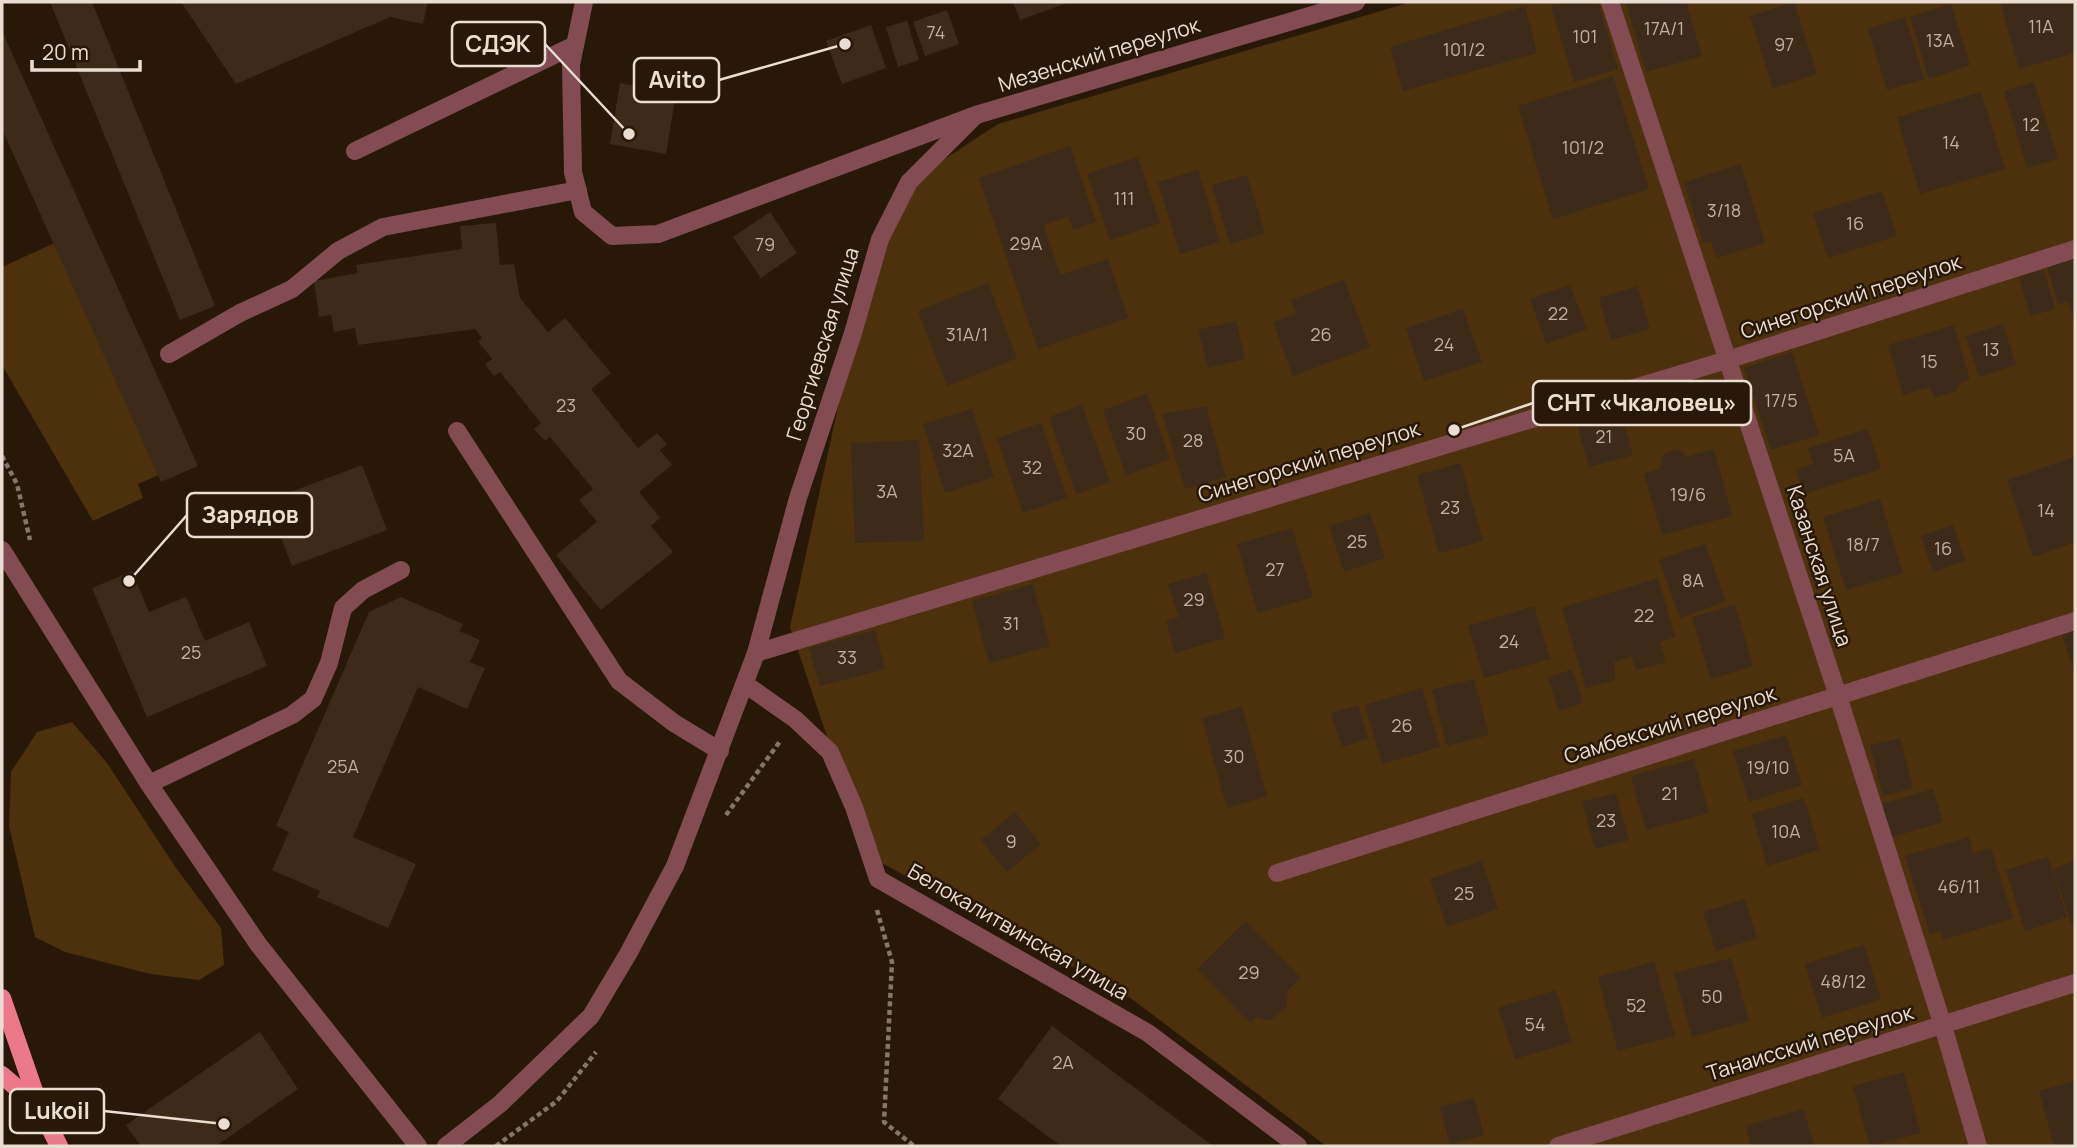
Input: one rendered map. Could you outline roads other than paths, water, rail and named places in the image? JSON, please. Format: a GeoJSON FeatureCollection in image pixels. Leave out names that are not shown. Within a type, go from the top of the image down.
{"type":"FeatureCollection","features":[{"type":"Feature","properties":{"kind":"main road"},"geometry":{"type":"LineString","coordinates":[[2,998],[40,1108],[59,1146]]}},
{"type":"Feature","properties":{"kind":"main road"},"geometry":{"type":"LineString","coordinates":[[2,1075],[40,1108]]}},
{"type":"Feature","properties":{"kind":"street"},"geometry":{"type":"LineString","coordinates":[[584,2],[571,65],[573,172],[583,212],[612,236],[658,234],[975,115]]}},
{"type":"Feature","properties":{"kind":"street","name":"Мезенский переулок"},"geometry":{"type":"LineString","coordinates":[[975,115],[1356,2]]}},
{"type":"Feature","properties":{"kind":"street","name":"Казанская улица"},"geometry":{"type":"LineString","coordinates":[[1610,2],[1838,696],[1943,1026],[1978,1146]]}},
{"type":"Feature","properties":{"kind":"street"},"geometry":{"type":"LineString","coordinates":[[355,151],[575,45]]}},
{"type":"Feature","properties":{"kind":"street","name":"Георгиевская улица"},"geometry":{"type":"LineString","coordinates":[[446,1146],[500,1104],[591,1016],[675,866],[756,653],[798,498],[853,333],[880,239],[909,181],[975,115]]}},
{"type":"Feature","properties":{"kind":"street"},"geometry":{"type":"LineString","coordinates":[[169,354],[240,313],[292,289],[338,251],[383,228],[578,190]]}},
{"type":"Feature","properties":{"kind":"street","name":"Синегорский переулок"},"geometry":{"type":"LineString","coordinates":[[756,653],[1727,360],[2075,249]]}},
{"type":"Feature","properties":{"kind":"street"},"geometry":{"type":"LineString","coordinates":[[457,431],[619,681],[674,723],[720,751]]}},
{"type":"Feature","properties":{"kind":"street"},"geometry":{"type":"LineString","coordinates":[[2,550],[149,784],[258,944],[418,1146]]}},
{"type":"Feature","properties":{"kind":"street"},"geometry":{"type":"LineString","coordinates":[[149,784],[292,715],[313,699],[329,663],[343,608],[363,590],[401,570]]}},
{"type":"Feature","properties":{"kind":"street","name":"Самбекский переулок"},"geometry":{"type":"LineString","coordinates":[[1277,873],[2075,621]]}},
{"type":"Feature","properties":{"kind":"street","name":"Белокалитвинская улица"},"geometry":{"type":"LineString","coordinates":[[745,684],[796,719],[830,752],[854,807],[878,879],[1148,1033],[1298,1146]]}},
{"type":"Feature","properties":{"kind":"street","name":"Танаисский переулок"},"geometry":{"type":"LineString","coordinates":[[1558,1146],[2075,984]]}},
{"type":"Feature","properties":{"kind":"place","name":"Avito"},"geometry":{"type":"Point","coordinates":[845,44]}},
{"type":"Feature","properties":{"kind":"place","name":"СДЭК"},"geometry":{"type":"Point","coordinates":[629,134]}},
{"type":"Feature","properties":{"kind":"place","name":"СНТ «Чкаловец»"},"geometry":{"type":"Point","coordinates":[1454,430]}},
{"type":"Feature","properties":{"kind":"place","name":"Зарядов"},"geometry":{"type":"Point","coordinates":[129,581]}},
{"type":"Feature","properties":{"kind":"place","name":"Lukoil"},"geometry":{"type":"Point","coordinates":[224,1124]}}]}
